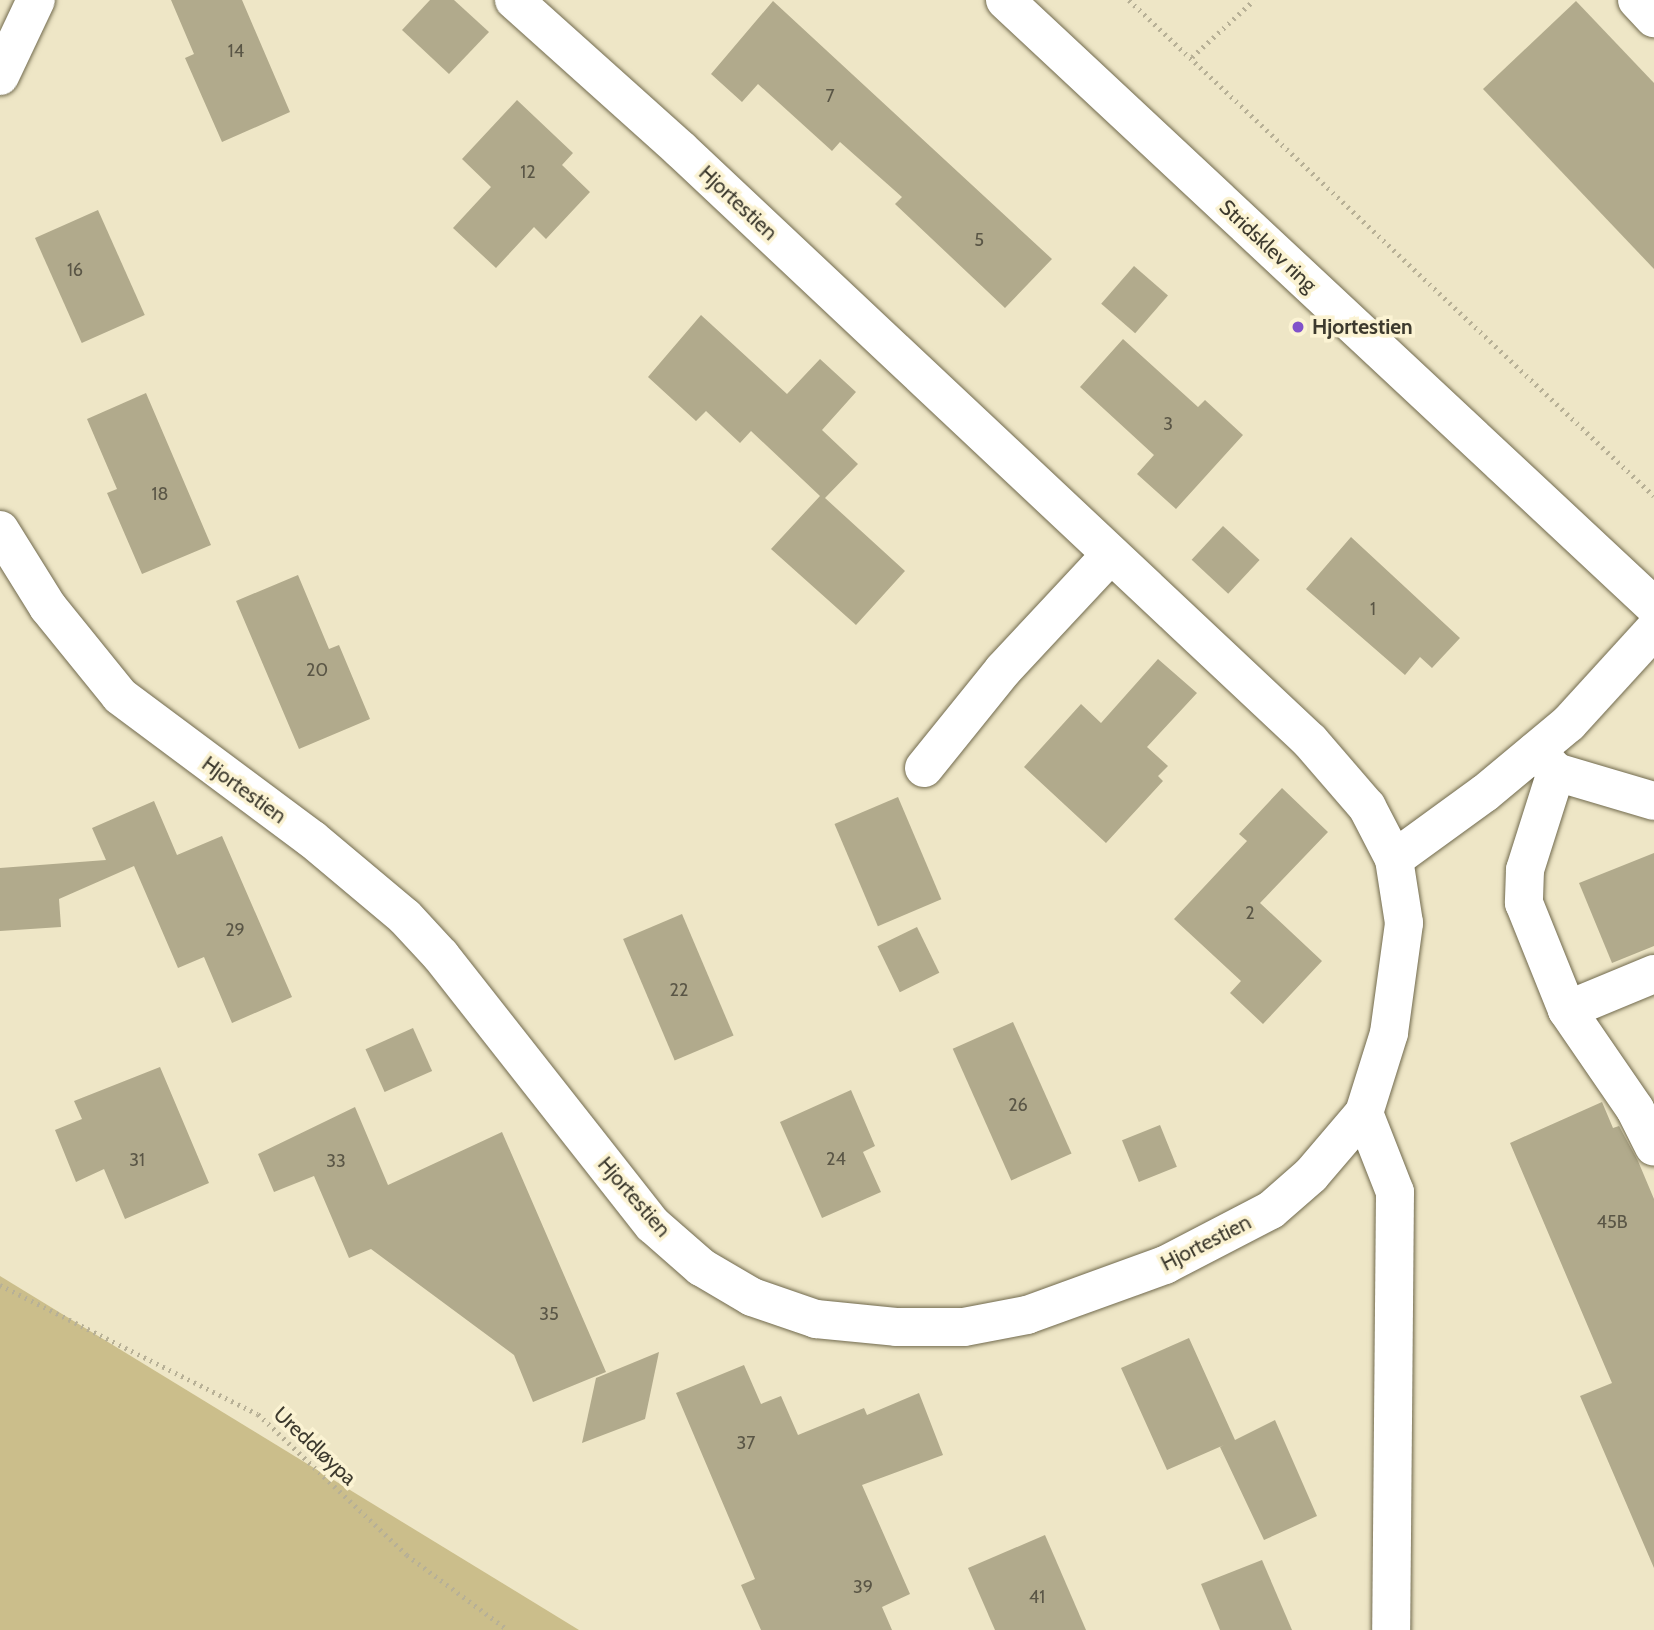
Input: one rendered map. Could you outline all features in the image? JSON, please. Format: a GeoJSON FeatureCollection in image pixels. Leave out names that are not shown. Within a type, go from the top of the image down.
{"type":"FeatureCollection","features":[{"type":"Feature","properties":{"kind":"street"},"geometry":{"type":"LineString","coordinates":[[0,76],[36,0]]}},
{"type":"Feature","properties":{"kind":"street","name":"Hjortestien"},"geometry":{"type":"LineString","coordinates":[[0,530],[48,607],[120,696],[312,839],[405,917],[441,956],[653,1225],[701,1268],[752,1297],[816,1319],[896,1327],[964,1327],[1027,1315],[1165,1265],[1271,1210],[1311,1175],[1364,1113],[1389,1032],[1404,923],[1394,859],[1367,807],[1341,774],[1111,554],[680,149],[514,0]]}},
{"type":"Feature","properties":{"kind":"street","name":"Stridsklev ring"},"geometry":{"type":"LineString","coordinates":[[1005,0],[1654,606]]}},
{"type":"Feature","properties":{"kind":"street"},"geometry":{"type":"LineString","coordinates":[[1637,0],[1654,18]]}},
{"type":"Feature","properties":{"kind":"street"},"geometry":{"type":"LineString","coordinates":[[923,768],[1003,670],[1111,554]]}},
{"type":"Feature","properties":{"kind":"street"},"geometry":{"type":"LineString","coordinates":[[1654,630],[1569,723],[1546,761],[1537,823],[1525,870],[1524,903],[1567,1010],[1635,1109],[1654,1147]]}},
{"type":"Feature","properties":{"kind":"street"},"geometry":{"type":"LineString","coordinates":[[1394,859],[1546,761]]}},
{"type":"Feature","properties":{"kind":"street"},"geometry":{"type":"LineString","coordinates":[[1546,761],[1654,801]]}},
{"type":"Feature","properties":{"kind":"street"},"geometry":{"type":"LineString","coordinates":[[1567,1010],[1654,974]]}},
{"type":"Feature","properties":{"kind":"street"},"geometry":{"type":"LineString","coordinates":[[1364,1113],[1395,1192],[1391,1630]]}},
{"type":"Feature","properties":{"kind":"path"},"geometry":{"type":"LineString","coordinates":[[1129,0],[1654,496]]}},
{"type":"Feature","properties":{"kind":"path"},"geometry":{"type":"LineString","coordinates":[[1192,57],[1254,0]]}},
{"type":"Feature","properties":{"kind":"path","name":"Ureddløypa"},"geometry":{"type":"LineString","coordinates":[[0,1285],[258,1414],[407,1555],[508,1630]]}},
{"type":"Feature","properties":{"kind":"shaded area"},"geometry":{"type":"Polygon","coordinates":[[[0,1276],[579,1630],[0,1630],[0,1276]]]}},
{"type":"Feature","properties":{"kind":"building"},"geometry":{"type":"Polygon","coordinates":[[[171,0],[242,0],[290,112],[222,142],[185,58],[194,54],[171,0]]]}},
{"type":"Feature","properties":{"kind":"building"},"geometry":{"type":"Polygon","coordinates":[[[430,0],[454,0],[489,32],[449,74],[402,30],[430,0]]]}},
{"type":"Feature","properties":{"kind":"building"},"geometry":{"type":"Polygon","coordinates":[[[773,1],[1052,259],[1005,308],[895,204],[902,197],[840,142],[832,151],[758,84],[742,102],[711,74],[773,1]]]}},
{"type":"Feature","properties":{"kind":"building"},"geometry":{"type":"Polygon","coordinates":[[[1576,1],[1654,83],[1654,269],[1483,89],[1576,1]]]}},
{"type":"Feature","properties":{"kind":"building"},"geometry":{"type":"Polygon","coordinates":[[[517,100],[573,153],[562,165],[590,192],[546,239],[534,227],[496,268],[453,228],[491,187],[462,159],[517,100]]]}},
{"type":"Feature","properties":{"kind":"building"},"geometry":{"type":"Polygon","coordinates":[[[98,210],[145,315],[82,343],[35,238],[98,210]]]}},
{"type":"Feature","properties":{"kind":"building"},"geometry":{"type":"Polygon","coordinates":[[[1134,266],[1168,296],[1135,333],[1101,304],[1134,266]]]}},
{"type":"Feature","properties":{"kind":"building"},"geometry":{"type":"Polygon","coordinates":[[[701,315],[787,394],[820,359],[856,392],[822,430],[858,464],[825,498],[905,571],[856,625],[771,549],[820,496],[751,431],[740,443],[706,411],[696,421],[648,377],[701,315]]]}},
{"type":"Feature","properties":{"kind":"building"},"geometry":{"type":"Polygon","coordinates":[[[1123,339],[1198,407],[1205,400],[1243,435],[1176,509],[1137,474],[1154,455],[1080,387],[1123,339]]]}},
{"type":"Feature","properties":{"kind":"building"},"geometry":{"type":"Polygon","coordinates":[[[146,393],[211,545],[142,574],[107,493],[117,489],[87,419],[146,393]]]}},
{"type":"Feature","properties":{"kind":"building"},"geometry":{"type":"Polygon","coordinates":[[[1223,526],[1260,560],[1228,594],[1192,560],[1223,526]]]}},
{"type":"Feature","properties":{"kind":"building"},"geometry":{"type":"Polygon","coordinates":[[[1351,537],[1460,638],[1432,668],[1420,657],[1405,675],[1306,589],[1351,537]]]}},
{"type":"Feature","properties":{"kind":"building"},"geometry":{"type":"Polygon","coordinates":[[[298,575],[329,649],[339,645],[370,719],[299,749],[236,601],[298,575]]]}},
{"type":"Feature","properties":{"kind":"building"},"geometry":{"type":"Polygon","coordinates":[[[1158,659],[1197,693],[1147,747],[1168,766],[1158,776],[1163,781],[1106,843],[1024,767],[1081,704],[1101,723],[1158,659]]]}},
{"type":"Feature","properties":{"kind":"building"},"geometry":{"type":"Polygon","coordinates":[[[1282,788],[1328,832],[1260,903],[1322,961],[1263,1024],[1230,993],[1241,981],[1174,919],[1247,841],[1239,834],[1282,788]]]}},
{"type":"Feature","properties":{"kind":"building"},"geometry":{"type":"Polygon","coordinates":[[[898,797],[941,899],[878,926],[834,824],[898,797]]]}},
{"type":"Feature","properties":{"kind":"building"},"geometry":{"type":"Polygon","coordinates":[[[154,801],[177,855],[222,836],[292,997],[232,1023],[204,957],[178,968],[134,866],[59,899],[61,927],[0,931],[0,868],[106,860],[92,828],[154,801]]]}},
{"type":"Feature","properties":{"kind":"building"},"geometry":{"type":"Polygon","coordinates":[[[1654,853],[1654,946],[1612,963],[1579,883],[1654,853]]]}},
{"type":"Feature","properties":{"kind":"building"},"geometry":{"type":"Polygon","coordinates":[[[682,914],[734,1036],[675,1061],[623,939],[682,914]]]}},
{"type":"Feature","properties":{"kind":"building"},"geometry":{"type":"Polygon","coordinates":[[[917,927],[939,973],[900,992],[877,946],[917,927]]]}},
{"type":"Feature","properties":{"kind":"building"},"geometry":{"type":"Polygon","coordinates":[[[1013,1022],[1072,1154],[1011,1180],[953,1049],[1013,1022]]]}},
{"type":"Feature","properties":{"kind":"building"},"geometry":{"type":"Polygon","coordinates":[[[413,1028],[432,1071],[385,1092],[365,1049],[413,1028]]]}},
{"type":"Feature","properties":{"kind":"building"},"geometry":{"type":"Polygon","coordinates":[[[160,1067],[209,1183],[125,1219],[104,1169],[76,1182],[55,1130],[82,1119],[74,1101],[160,1067]]]}},
{"type":"Feature","properties":{"kind":"building"},"geometry":{"type":"Polygon","coordinates":[[[851,1090],[875,1146],[863,1152],[881,1192],[822,1218],[780,1122],[851,1090]]]}},
{"type":"Feature","properties":{"kind":"building"},"geometry":{"type":"Polygon","coordinates":[[[1602,1102],[1613,1128],[1619,1126],[1638,1161],[1654,1199],[1654,1568],[1580,1396],[1612,1383],[1510,1143],[1602,1102]]]}},
{"type":"Feature","properties":{"kind":"building"},"geometry":{"type":"Polygon","coordinates":[[[355,1107],[388,1185],[502,1132],[606,1372],[533,1402],[514,1355],[371,1249],[349,1258],[314,1176],[274,1192],[258,1154],[355,1107]]]}},
{"type":"Feature","properties":{"kind":"building"},"geometry":{"type":"Polygon","coordinates":[[[1160,1125],[1177,1167],[1139,1182],[1122,1140],[1160,1125]]]}},
{"type":"Feature","properties":{"kind":"building"},"geometry":{"type":"Polygon","coordinates":[[[1189,1338],[1235,1440],[1275,1420],[1317,1516],[1264,1540],[1220,1447],[1224,1445],[1167,1470],[1121,1368],[1189,1338]]]}},
{"type":"Feature","properties":{"kind":"building"},"geometry":{"type":"Polygon","coordinates":[[[659,1352],[645,1419],[582,1443],[596,1378],[659,1352]]]}},
{"type":"Feature","properties":{"kind":"building"},"geometry":{"type":"Polygon","coordinates":[[[744,1365],[761,1404],[781,1396],[798,1435],[864,1408],[867,1415],[919,1393],[943,1455],[862,1485],[910,1594],[882,1607],[892,1630],[761,1630],[741,1585],[755,1579],[676,1393],[744,1365]]]}},
{"type":"Feature","properties":{"kind":"building"},"geometry":{"type":"Polygon","coordinates":[[[1045,1535],[1086,1630],[995,1630],[968,1568],[1045,1535]]]}},
{"type":"Feature","properties":{"kind":"building"},"geometry":{"type":"Polygon","coordinates":[[[1262,1560],[1292,1630],[1220,1630],[1201,1584],[1262,1560]]]}},
{"type":"Feature","properties":{"kind":"place","name":"Hjortestien"},"geometry":{"type":"Point","coordinates":[1298,327]}}]}
